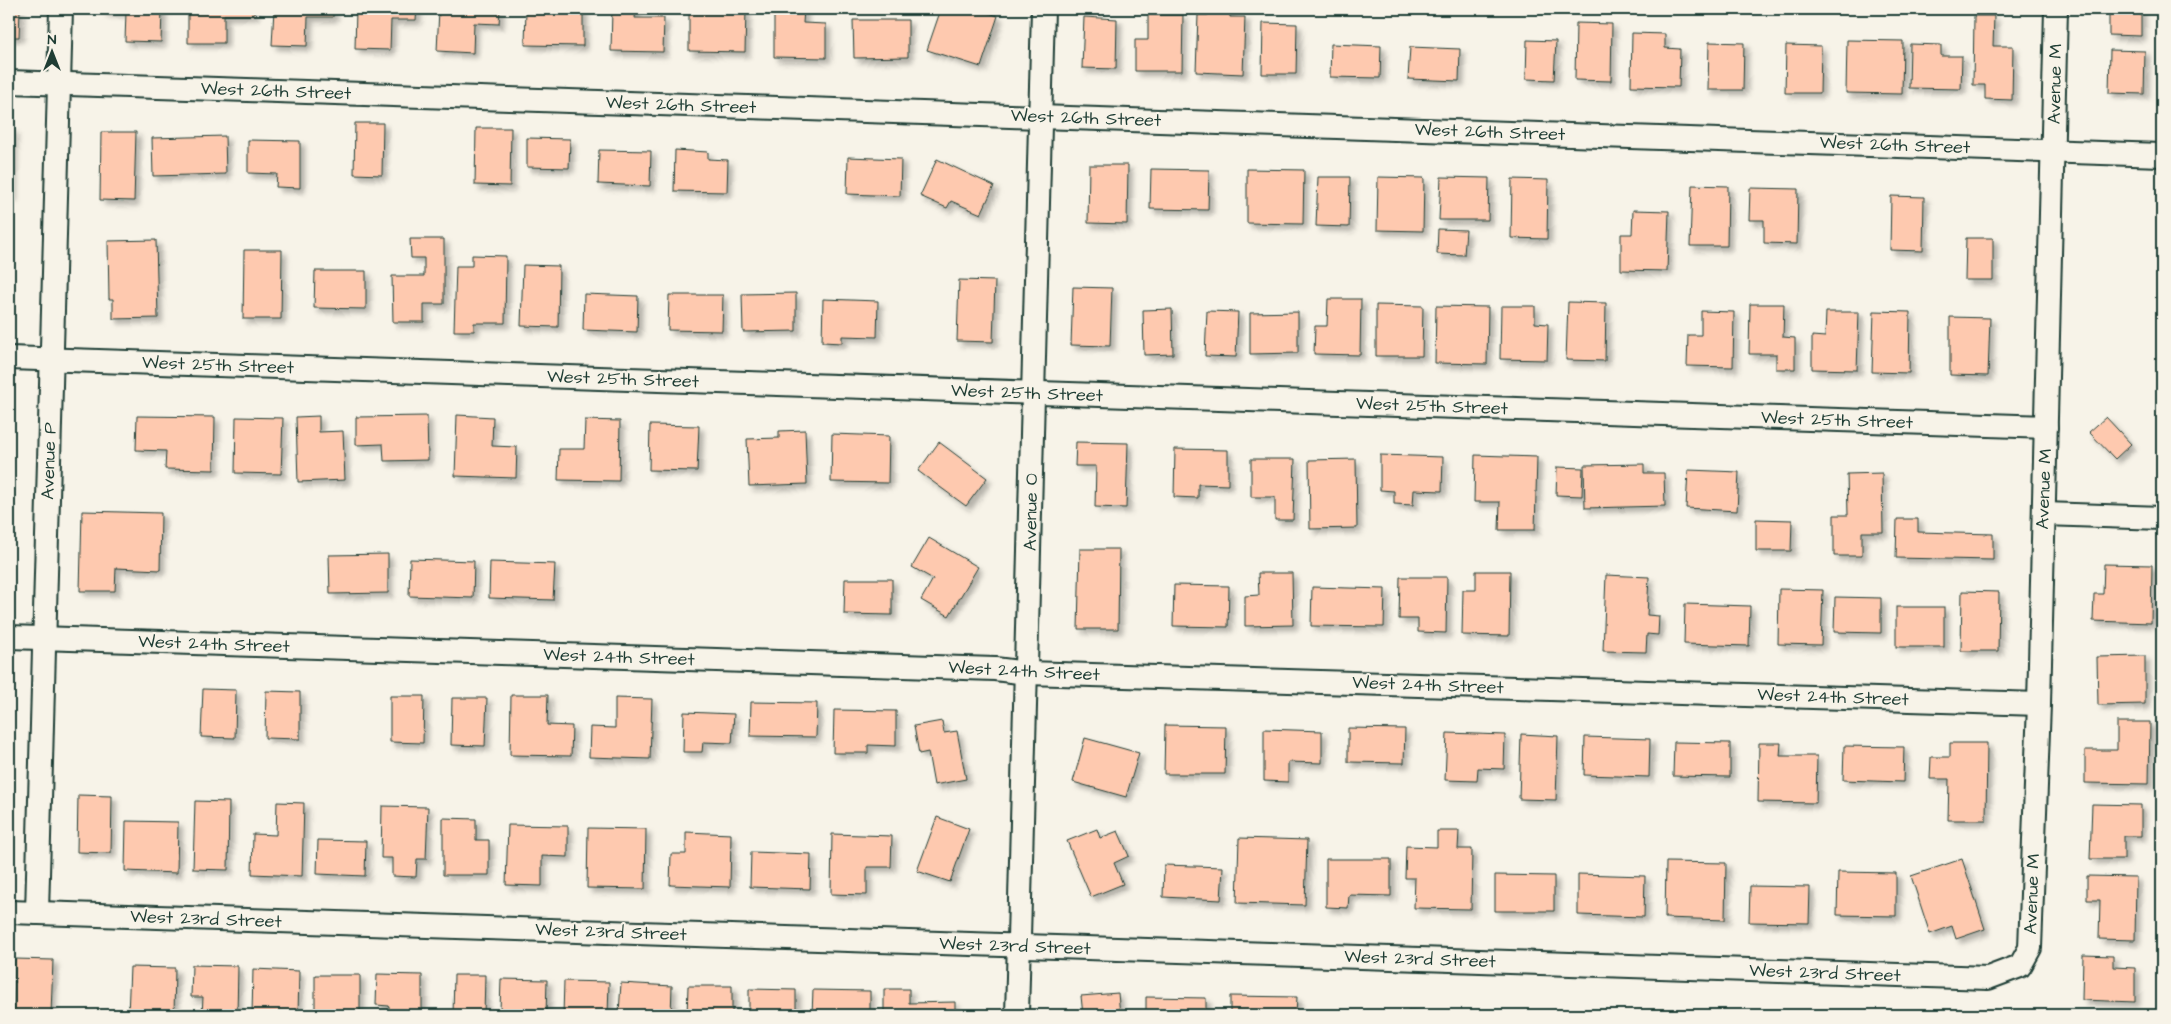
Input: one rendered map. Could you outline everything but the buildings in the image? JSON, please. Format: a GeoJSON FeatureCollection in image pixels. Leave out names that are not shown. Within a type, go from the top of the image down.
{"type":"FeatureCollection","features":[{"type":"Feature","properties":{"kind":"street","name":"Avenue P"},"geometry":{"type":"LineString","coordinates":[[37,913],[60,9]]}},
{"type":"Feature","properties":{"kind":"street","name":"Avenue O"},"geometry":{"type":"LineString","coordinates":[[1017,1015],[1043,9]]}},
{"type":"Feature","properties":{"kind":"street","name":"Avenue M"},"geometry":{"type":"LineString","coordinates":[[2020,966],[2030,948],[2039,704],[2056,9]]}},
{"type":"Feature","properties":{"kind":"street","name":"West 26th Street"},"geometry":{"type":"LineString","coordinates":[[9,82],[2162,155]]}},
{"type":"Feature","properties":{"kind":"street","name":"West 25th Street"},"geometry":{"type":"LineString","coordinates":[[9,358],[2046,427]]}},
{"type":"Feature","properties":{"kind":"street"},"geometry":{"type":"LineString","coordinates":[[2044,514],[2162,518]]}},
{"type":"Feature","properties":{"kind":"street","name":"West 24th Street"},"geometry":{"type":"LineString","coordinates":[[9,637],[995,669],[1027,673],[2039,704]]}},
{"type":"Feature","properties":{"kind":"street","name":"West 23rd Street"},"geometry":{"type":"LineString","coordinates":[[9,912],[1988,978],[2020,966]]}}]}
